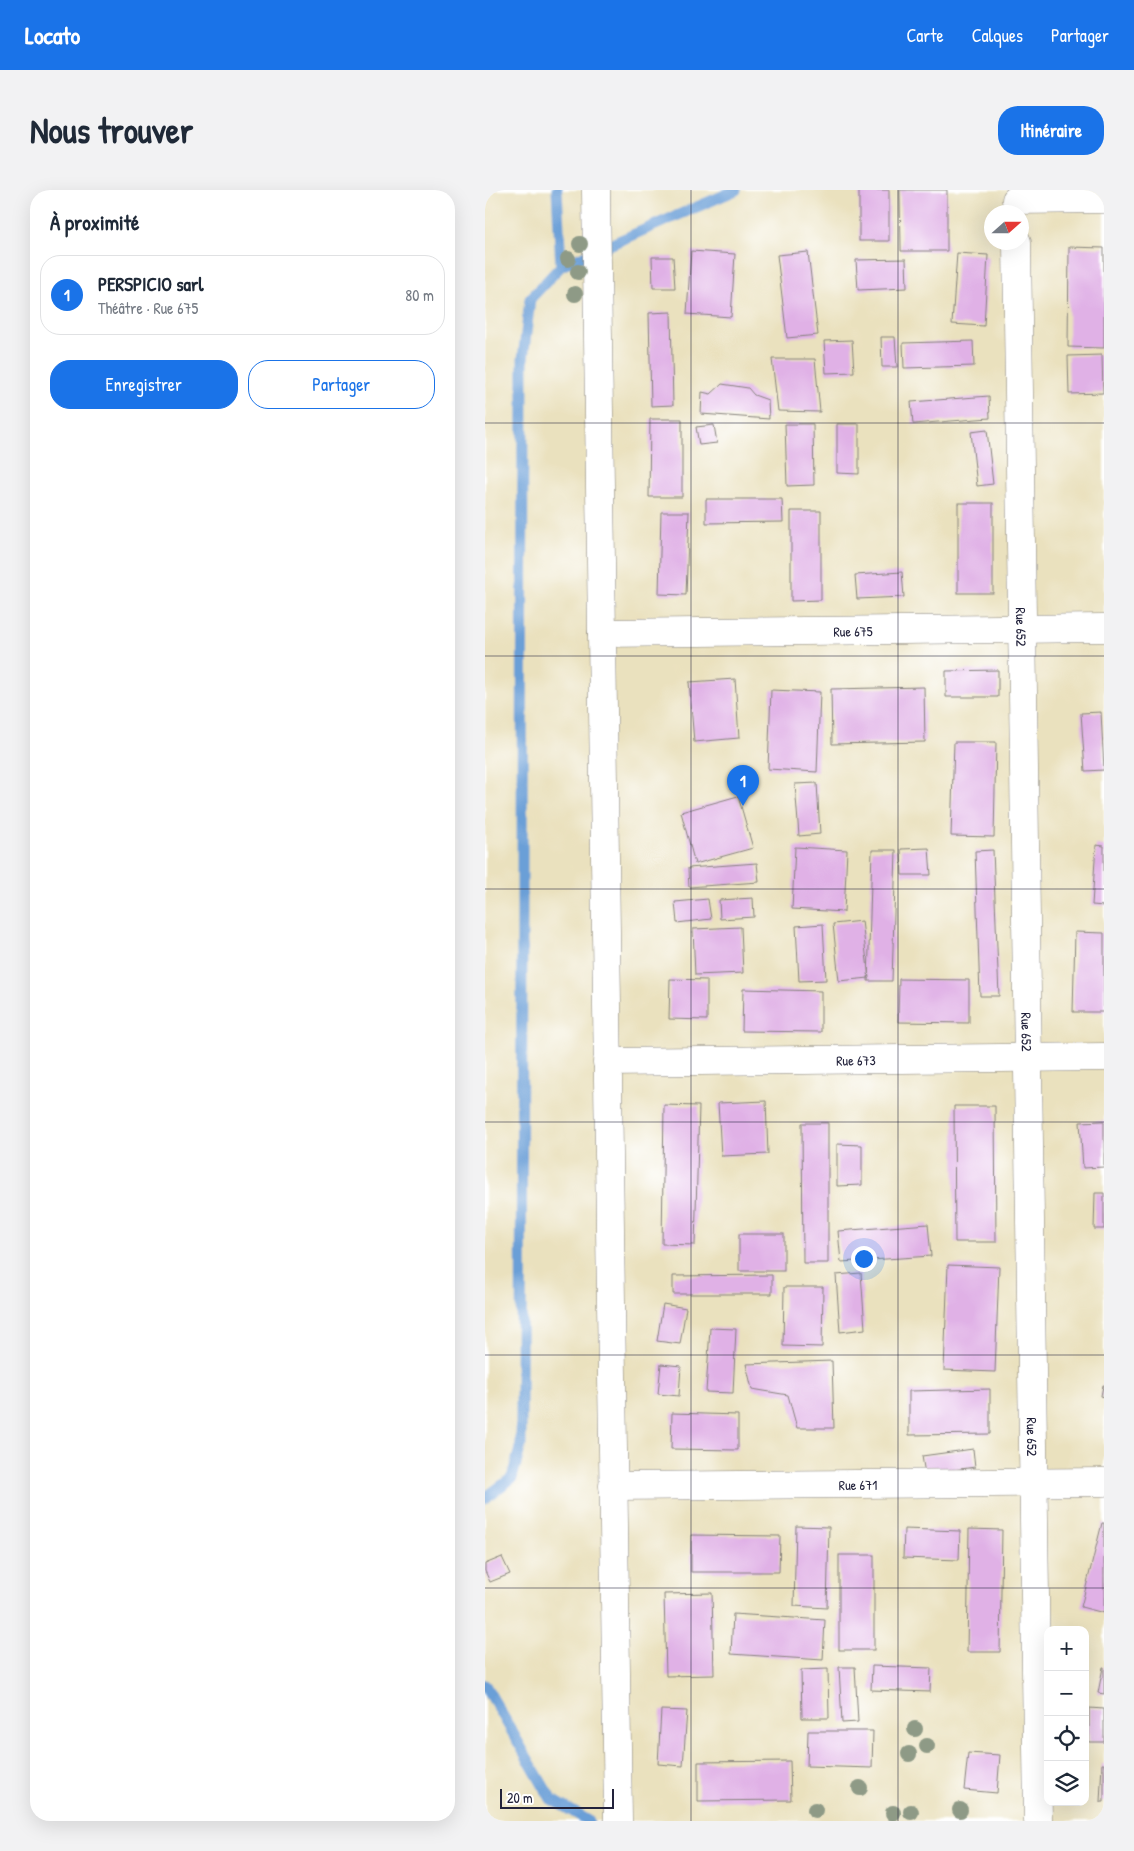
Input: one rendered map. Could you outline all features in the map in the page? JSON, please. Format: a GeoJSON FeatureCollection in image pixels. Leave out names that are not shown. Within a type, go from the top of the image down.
{"type":"FeatureCollection","features":[{"type":"Feature","properties":{"kind":"street"},"geometry":{"type":"LineString","coordinates":[[596,190],[618,1821]]}},
{"type":"Feature","properties":{"kind":"street"},"geometry":{"type":"LineString","coordinates":[[1016,201],[1104,200]]}},
{"type":"Feature","properties":{"kind":"street","name":"Rue 652"},"geometry":{"type":"LineString","coordinates":[[1017,250],[1038,1821]]}},
{"type":"Feature","properties":{"kind":"street","name":"Rue 675"},"geometry":{"type":"LineString","coordinates":[[602,633],[1104,628]]}},
{"type":"Feature","properties":{"kind":"street","name":"Rue 673"},"geometry":{"type":"LineString","coordinates":[[607,1062],[1104,1057]]}},
{"type":"Feature","properties":{"kind":"street","name":"Rue 671"},"geometry":{"type":"LineString","coordinates":[[613,1486],[1104,1482]]}},
{"type":"Feature","properties":{"kind":"building"},"geometry":{"type":"Polygon","coordinates":[[[859,190],[889,190],[889,241],[859,241],[859,190]]]}},
{"type":"Feature","properties":{"kind":"building"},"geometry":{"type":"Polygon","coordinates":[[[900,190],[947,190],[947,251],[901,251],[900,190]]]}},
{"type":"Feature","properties":{"kind":"building"},"geometry":{"type":"Polygon","coordinates":[[[1069,247],[1104,248],[1104,348],[1068,347],[1069,247]]]}},
{"type":"Feature","properties":{"kind":"building"},"geometry":{"type":"Polygon","coordinates":[[[691,251],[735,254],[731,317],[687,314],[691,251]]]}},
{"type":"Feature","properties":{"kind":"building"},"geometry":{"type":"Polygon","coordinates":[[[808,252],[818,335],[787,338],[777,255],[808,252]]]}},
{"type":"Feature","properties":{"kind":"building"},"geometry":{"type":"Polygon","coordinates":[[[957,253],[988,255],[984,326],[952,324],[957,253]]]}},
{"type":"Feature","properties":{"kind":"building"},"geometry":{"type":"Polygon","coordinates":[[[652,257],[673,257],[675,288],[653,288],[652,257]]]}},
{"type":"Feature","properties":{"kind":"building"},"geometry":{"type":"Polygon","coordinates":[[[906,259],[907,288],[858,290],[856,260],[906,259]]]}},
{"type":"Feature","properties":{"kind":"building"},"geometry":{"type":"Polygon","coordinates":[[[671,312],[673,405],[651,406],[649,313],[671,312]]]}},
{"type":"Feature","properties":{"kind":"building"},"geometry":{"type":"Polygon","coordinates":[[[881,337],[895,337],[897,367],[882,367],[881,337]]]}},
{"type":"Feature","properties":{"kind":"building"},"geometry":{"type":"Polygon","coordinates":[[[852,340],[854,372],[826,373],[824,341],[852,340]]]}},
{"type":"Feature","properties":{"kind":"building"},"geometry":{"type":"Polygon","coordinates":[[[973,341],[974,366],[904,368],[903,343],[973,341]]]}},
{"type":"Feature","properties":{"kind":"building"},"geometry":{"type":"Polygon","coordinates":[[[1102,355],[1103,393],[1069,394],[1068,356],[1102,355]]]}},
{"type":"Feature","properties":{"kind":"building"},"geometry":{"type":"Polygon","coordinates":[[[772,359],[815,359],[820,412],[778,411],[772,359]]]}},
{"type":"Feature","properties":{"kind":"building"},"geometry":{"type":"Polygon","coordinates":[[[722,384],[748,388],[754,395],[768,400],[769,419],[701,414],[702,392],[711,394],[722,384]]]}},
{"type":"Feature","properties":{"kind":"building"},"geometry":{"type":"Polygon","coordinates":[[[989,396],[990,418],[913,424],[911,402],[989,396]]]}},
{"type":"Feature","properties":{"kind":"building"},"geometry":{"type":"Polygon","coordinates":[[[650,419],[682,419],[682,497],[649,497],[650,419]]]}},
{"type":"Feature","properties":{"kind":"building"},"geometry":{"type":"Polygon","coordinates":[[[785,424],[813,424],[814,485],[787,486],[785,424]]]}},
{"type":"Feature","properties":{"kind":"building"},"geometry":{"type":"Polygon","coordinates":[[[837,424],[859,424],[859,474],[837,473],[837,424]]]}},
{"type":"Feature","properties":{"kind":"building"},"geometry":{"type":"Polygon","coordinates":[[[714,425],[717,443],[699,445],[696,427],[714,425]]]}},
{"type":"Feature","properties":{"kind":"building"},"geometry":{"type":"Polygon","coordinates":[[[987,430],[993,484],[977,486],[971,432],[987,430]]]}},
{"type":"Feature","properties":{"kind":"building"},"geometry":{"type":"Polygon","coordinates":[[[706,499],[782,499],[783,522],[706,523],[706,499]]]}},
{"type":"Feature","properties":{"kind":"building"},"geometry":{"type":"Polygon","coordinates":[[[958,503],[993,503],[993,593],[958,593],[958,503]]]}},
{"type":"Feature","properties":{"kind":"building"},"geometry":{"type":"Polygon","coordinates":[[[791,511],[821,511],[821,600],[791,601],[791,511]]]}},
{"type":"Feature","properties":{"kind":"building"},"geometry":{"type":"Polygon","coordinates":[[[661,512],[689,512],[686,595],[659,594],[661,512]]]}},
{"type":"Feature","properties":{"kind":"building"},"geometry":{"type":"Polygon","coordinates":[[[902,572],[904,597],[857,599],[855,575],[902,572]]]}},
{"type":"Feature","properties":{"kind":"building"},"geometry":{"type":"Polygon","coordinates":[[[998,670],[998,697],[946,697],[946,671],[998,670]]]}},
{"type":"Feature","properties":{"kind":"building"},"geometry":{"type":"Polygon","coordinates":[[[735,679],[739,738],[694,742],[689,682],[735,679]]]}},
{"type":"Feature","properties":{"kind":"building"},"geometry":{"type":"Polygon","coordinates":[[[924,687],[925,742],[832,744],[831,689],[924,687]]]}},
{"type":"Feature","properties":{"kind":"building"},"geometry":{"type":"Polygon","coordinates":[[[771,690],[820,692],[817,772],[768,769],[771,690]]]}},
{"type":"Feature","properties":{"kind":"building"},"geometry":{"type":"Polygon","coordinates":[[[1101,712],[1104,770],[1085,771],[1081,713],[1101,712]]]}},
{"type":"Feature","properties":{"kind":"building"},"geometry":{"type":"Polygon","coordinates":[[[954,742],[996,742],[994,837],[951,836],[954,742]]]}},
{"type":"Feature","properties":{"kind":"building"},"geometry":{"type":"Polygon","coordinates":[[[817,783],[820,834],[799,836],[795,784],[817,783]]]}},
{"type":"Feature","properties":{"kind":"building"},"geometry":{"type":"Polygon","coordinates":[[[738,796],[753,848],[695,864],[681,812],[738,796]]]}},
{"type":"Feature","properties":{"kind":"building"},"geometry":{"type":"Polygon","coordinates":[[[1096,845],[1104,846],[1104,906],[1092,905],[1096,845]]]}},
{"type":"Feature","properties":{"kind":"building"},"geometry":{"type":"Polygon","coordinates":[[[795,847],[847,850],[844,912],[792,909],[795,847]]]}},
{"type":"Feature","properties":{"kind":"building"},"geometry":{"type":"Polygon","coordinates":[[[929,848],[931,875],[902,875],[901,849],[929,848]]]}},
{"type":"Feature","properties":{"kind":"building"},"geometry":{"type":"Polygon","coordinates":[[[872,850],[896,850],[892,981],[868,981],[872,850]]]}},
{"type":"Feature","properties":{"kind":"building"},"geometry":{"type":"Polygon","coordinates":[[[993,850],[999,996],[980,996],[975,851],[993,850]]]}},
{"type":"Feature","properties":{"kind":"building"},"geometry":{"type":"Polygon","coordinates":[[[757,863],[759,882],[689,887],[688,868],[757,863]]]}},
{"type":"Feature","properties":{"kind":"building"},"geometry":{"type":"Polygon","coordinates":[[[753,898],[754,917],[720,919],[719,900],[753,898]]]}},
{"type":"Feature","properties":{"kind":"building"},"geometry":{"type":"Polygon","coordinates":[[[708,899],[711,919],[677,923],[675,902],[708,899]]]}},
{"type":"Feature","properties":{"kind":"building"},"geometry":{"type":"Polygon","coordinates":[[[862,921],[869,978],[839,981],[833,924],[862,921]]]}},
{"type":"Feature","properties":{"kind":"building"},"geometry":{"type":"Polygon","coordinates":[[[823,924],[826,980],[799,981],[796,926],[823,924]]]}},
{"type":"Feature","properties":{"kind":"building"},"geometry":{"type":"Polygon","coordinates":[[[741,927],[743,973],[695,975],[693,929],[741,927]]]}},
{"type":"Feature","properties":{"kind":"building"},"geometry":{"type":"Polygon","coordinates":[[[1075,932],[1104,933],[1104,1012],[1073,1012],[1075,932]]]}},
{"type":"Feature","properties":{"kind":"building"},"geometry":{"type":"Polygon","coordinates":[[[670,979],[707,980],[707,1020],[669,1019],[670,979]]]}},
{"type":"Feature","properties":{"kind":"building"},"geometry":{"type":"Polygon","coordinates":[[[899,979],[969,980],[969,1023],[898,1022],[899,979]]]}},
{"type":"Feature","properties":{"kind":"building"},"geometry":{"type":"Polygon","coordinates":[[[743,989],[821,991],[821,1032],[742,1031],[743,989]]]}},
{"type":"Feature","properties":{"kind":"building"},"geometry":{"type":"Polygon","coordinates":[[[766,1101],[768,1154],[721,1156],[718,1103],[766,1101]]]}},
{"type":"Feature","properties":{"kind":"building"},"geometry":{"type":"Polygon","coordinates":[[[664,1105],[699,1106],[695,1245],[662,1244],[664,1105]]]}},
{"type":"Feature","properties":{"kind":"building"},"geometry":{"type":"Polygon","coordinates":[[[954,1106],[995,1106],[996,1242],[955,1242],[954,1106]]]}},
{"type":"Feature","properties":{"kind":"building"},"geometry":{"type":"Polygon","coordinates":[[[1104,1121],[1104,1167],[1083,1168],[1080,1122],[1104,1121]]]}},
{"type":"Feature","properties":{"kind":"building"},"geometry":{"type":"Polygon","coordinates":[[[802,1123],[828,1123],[828,1263],[803,1263],[802,1123]]]}},
{"type":"Feature","properties":{"kind":"building"},"geometry":{"type":"Polygon","coordinates":[[[837,1144],[862,1145],[862,1185],[837,1186],[837,1144]]]}},
{"type":"Feature","properties":{"kind":"building"},"geometry":{"type":"Polygon","coordinates":[[[1095,1193],[1104,1193],[1104,1229],[1094,1229],[1095,1193]]]}},
{"type":"Feature","properties":{"kind":"building"},"geometry":{"type":"Polygon","coordinates":[[[928,1224],[931,1256],[841,1262],[838,1231],[928,1224]]]}},
{"type":"Feature","properties":{"kind":"building"},"geometry":{"type":"Polygon","coordinates":[[[739,1234],[784,1234],[784,1271],[739,1271],[739,1234]]]}},
{"type":"Feature","properties":{"kind":"building"},"geometry":{"type":"Polygon","coordinates":[[[948,1265],[999,1267],[995,1372],[944,1370],[948,1265]]]}},
{"type":"Feature","properties":{"kind":"building"},"geometry":{"type":"Polygon","coordinates":[[[861,1273],[865,1329],[840,1332],[836,1275],[861,1273]]]}},
{"type":"Feature","properties":{"kind":"building"},"geometry":{"type":"Polygon","coordinates":[[[772,1275],[772,1294],[673,1294],[673,1276],[772,1275]]]}},
{"type":"Feature","properties":{"kind":"building"},"geometry":{"type":"Polygon","coordinates":[[[784,1287],[823,1287],[822,1347],[783,1346],[784,1287]]]}},
{"type":"Feature","properties":{"kind":"building"},"geometry":{"type":"Polygon","coordinates":[[[663,1304],[686,1308],[680,1344],[657,1341],[663,1304]]]}},
{"type":"Feature","properties":{"kind":"building"},"geometry":{"type":"Polygon","coordinates":[[[710,1328],[736,1329],[733,1393],[706,1392],[710,1328]]]}},
{"type":"Feature","properties":{"kind":"building"},"geometry":{"type":"Polygon","coordinates":[[[832,1361],[834,1428],[797,1428],[788,1395],[752,1389],[746,1364],[832,1361]]]}},
{"type":"Feature","properties":{"kind":"building"},"geometry":{"type":"Polygon","coordinates":[[[661,1364],[681,1366],[679,1396],[658,1394],[661,1364]]]}},
{"type":"Feature","properties":{"kind":"building"},"geometry":{"type":"Polygon","coordinates":[[[1104,1385],[1104,1397],[1101,1396],[1104,1385]]]}},
{"type":"Feature","properties":{"kind":"building"},"geometry":{"type":"Polygon","coordinates":[[[990,1389],[990,1434],[909,1435],[909,1391],[990,1389]]]}},
{"type":"Feature","properties":{"kind":"building"},"geometry":{"type":"Polygon","coordinates":[[[672,1413],[738,1415],[738,1450],[671,1449],[672,1413]]]}},
{"type":"Feature","properties":{"kind":"building"},"geometry":{"type":"Polygon","coordinates":[[[973,1449],[975,1467],[925,1474],[922,1456],[973,1449]]]}},
{"type":"Feature","properties":{"kind":"building"},"geometry":{"type":"Polygon","coordinates":[[[1102,1523],[1104,1523],[1104,1613],[1081,1607],[1102,1523]]]}},
{"type":"Feature","properties":{"kind":"building"},"geometry":{"type":"Polygon","coordinates":[[[796,1526],[829,1527],[827,1608],[794,1606],[796,1526]]]}},
{"type":"Feature","properties":{"kind":"building"},"geometry":{"type":"Polygon","coordinates":[[[904,1529],[960,1531],[959,1560],[903,1558],[904,1529]]]}},
{"type":"Feature","properties":{"kind":"building"},"geometry":{"type":"Polygon","coordinates":[[[969,1529],[1002,1530],[1000,1652],[967,1652],[969,1529]]]}},
{"type":"Feature","properties":{"kind":"building"},"geometry":{"type":"Polygon","coordinates":[[[691,1535],[780,1536],[779,1572],[691,1572],[691,1535]]]}},
{"type":"Feature","properties":{"kind":"building"},"geometry":{"type":"Polygon","coordinates":[[[839,1555],[874,1555],[874,1650],[839,1650],[839,1555]]]}},
{"type":"Feature","properties":{"kind":"building"},"geometry":{"type":"Polygon","coordinates":[[[502,1557],[510,1574],[490,1582],[485,1571],[485,1564],[502,1557]]]}},
{"type":"Feature","properties":{"kind":"building"},"geometry":{"type":"Polygon","coordinates":[[[712,1593],[714,1675],[666,1676],[664,1594],[712,1593]]]}},
{"type":"Feature","properties":{"kind":"building"},"geometry":{"type":"Polygon","coordinates":[[[733,1614],[825,1620],[823,1660],[731,1654],[733,1614]]]}},
{"type":"Feature","properties":{"kind":"building"},"geometry":{"type":"Polygon","coordinates":[[[872,1666],[931,1668],[930,1692],[871,1690],[872,1666]]]}},
{"type":"Feature","properties":{"kind":"building"},"geometry":{"type":"Polygon","coordinates":[[[839,1667],[855,1667],[858,1722],[842,1723],[839,1667]]]}},
{"type":"Feature","properties":{"kind":"building"},"geometry":{"type":"Polygon","coordinates":[[[1104,1667],[1104,1694],[1098,1693],[1104,1667]]]}},
{"type":"Feature","properties":{"kind":"building"},"geometry":{"type":"Polygon","coordinates":[[[828,1669],[829,1718],[802,1718],[801,1670],[828,1669]]]}},
{"type":"Feature","properties":{"kind":"building"},"geometry":{"type":"Polygon","coordinates":[[[1089,1708],[1104,1709],[1104,1742],[1089,1742],[1089,1708]]]}},
{"type":"Feature","properties":{"kind":"building"},"geometry":{"type":"Polygon","coordinates":[[[661,1710],[687,1711],[683,1766],[658,1764],[661,1710]]]}},
{"type":"Feature","properties":{"kind":"building"},"geometry":{"type":"Polygon","coordinates":[[[808,1731],[873,1731],[872,1768],[807,1766],[808,1731]]]}},
{"type":"Feature","properties":{"kind":"building"},"geometry":{"type":"Polygon","coordinates":[[[968,1753],[1000,1755],[997,1793],[964,1790],[968,1753]]]}},
{"type":"Feature","properties":{"kind":"building"},"geometry":{"type":"Polygon","coordinates":[[[790,1761],[791,1800],[698,1801],[698,1762],[790,1761]]]}},
{"type":"Feature","properties":{"kind":"building"},"geometry":{"type":"Polygon","coordinates":[[[1102,1764],[1104,1764],[1104,1802],[1100,1802],[1102,1764]]]}},
{"type":"Feature","properties":{"kind":"waterway"},"geometry":{"type":"LineString","coordinates":[[557,190],[561,266]]}},
{"type":"Feature","properties":{"kind":"waterway"},"geometry":{"type":"LineString","coordinates":[[485,1498],[512,1478],[521,1445],[523,359],[530,299],[561,266],[736,190]]}},
{"type":"Feature","properties":{"kind":"waterway"},"geometry":{"type":"LineString","coordinates":[[485,1685],[551,1799],[589,1821]]}},
{"type":"Feature","properties":{"kind":"place","name":"PERSPICIO sarl"},"geometry":{"type":"Point","coordinates":[743,806]}}]}
